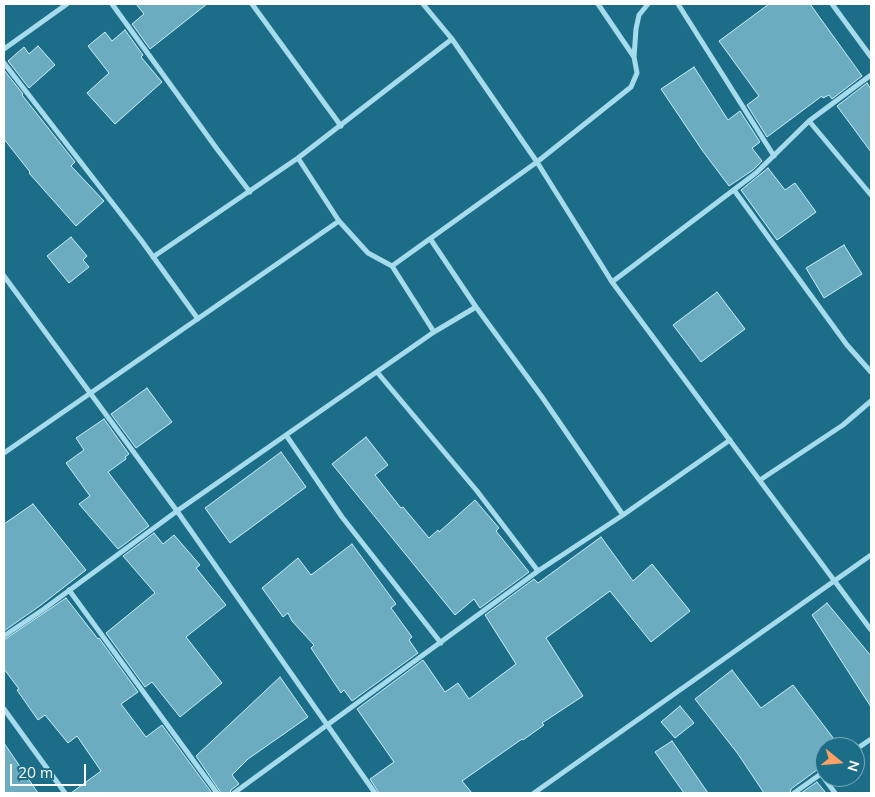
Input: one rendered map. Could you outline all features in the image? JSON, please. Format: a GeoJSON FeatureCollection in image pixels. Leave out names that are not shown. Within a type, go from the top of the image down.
{"type":"FeatureCollection","features":[{"type":"Feature","properties":{"kind":"street"},"geometry":{"type":"LineString","coordinates":[[4,49],[67,4]]}},
{"type":"Feature","properties":{"kind":"street"},"geometry":{"type":"LineString","coordinates":[[112,4],[250,192]]}},
{"type":"Feature","properties":{"kind":"street"},"geometry":{"type":"LineString","coordinates":[[252,4],[340,126]]}},
{"type":"Feature","properties":{"kind":"street"},"geometry":{"type":"LineString","coordinates":[[423,4],[452,39],[537,162],[612,282],[871,630]]}},
{"type":"Feature","properties":{"kind":"street"},"geometry":{"type":"LineString","coordinates":[[598,4],[634,57]]}},
{"type":"Feature","properties":{"kind":"street"},"geometry":{"type":"LineString","coordinates":[[392,266],[431,240],[537,162],[631,87],[637,73],[634,57],[636,29],[639,15],[648,4]]}},
{"type":"Feature","properties":{"kind":"street"},"geometry":{"type":"LineString","coordinates":[[678,4],[774,156]]}},
{"type":"Feature","properties":{"kind":"street"},"geometry":{"type":"LineString","coordinates":[[832,4],[871,57]]}},
{"type":"Feature","properties":{"kind":"street"},"geometry":{"type":"LineString","coordinates":[[153,257],[298,158],[452,39]]}},
{"type":"Feature","properties":{"kind":"street"},"geometry":{"type":"LineString","coordinates":[[4,64],[153,257],[198,319]]}},
{"type":"Feature","properties":{"kind":"street"},"geometry":{"type":"LineString","coordinates":[[612,282],[756,173],[809,121],[871,75]]}},
{"type":"Feature","properties":{"kind":"street"},"geometry":{"type":"LineString","coordinates":[[809,121],[871,195]]}},
{"type":"Feature","properties":{"kind":"street"},"geometry":{"type":"LineString","coordinates":[[298,158],[339,221],[368,253],[392,266],[434,332]]}},
{"type":"Feature","properties":{"kind":"street"},"geometry":{"type":"LineString","coordinates":[[734,190],[847,345],[871,372]]}},
{"type":"Feature","properties":{"kind":"street"},"geometry":{"type":"LineString","coordinates":[[4,453],[339,221]]}},
{"type":"Feature","properties":{"kind":"street"},"geometry":{"type":"LineString","coordinates":[[431,240],[623,515]]}},
{"type":"Feature","properties":{"kind":"street"},"geometry":{"type":"LineString","coordinates":[[4,276],[177,511],[376,793]]}},
{"type":"Feature","properties":{"kind":"street"},"geometry":{"type":"LineString","coordinates":[[4,636],[177,511],[376,372],[434,332],[476,307]]}},
{"type":"Feature","properties":{"kind":"street"},"geometry":{"type":"LineString","coordinates":[[376,372],[476,491],[538,571]]}},
{"type":"Feature","properties":{"kind":"street"},"geometry":{"type":"LineString","coordinates":[[760,480],[843,425],[871,401]]}},
{"type":"Feature","properties":{"kind":"street"},"geometry":{"type":"LineString","coordinates":[[286,435],[342,517],[441,643]]}},
{"type":"Feature","properties":{"kind":"street"},"geometry":{"type":"LineString","coordinates":[[234,793],[538,571],[623,515],[730,440]]}},
{"type":"Feature","properties":{"kind":"street"},"geometry":{"type":"LineString","coordinates":[[534,793],[871,555]]}},
{"type":"Feature","properties":{"kind":"street"},"geometry":{"type":"LineString","coordinates":[[69,590],[217,793]]}},
{"type":"Feature","properties":{"kind":"street"},"geometry":{"type":"LineString","coordinates":[[4,709],[65,793]]}},
{"type":"Feature","properties":{"kind":"street"},"geometry":{"type":"LineString","coordinates":[[794,793],[815,778]]}},
{"type":"Feature","properties":{"kind":"building"},"geometry":{"type":"Polygon","coordinates":[[[136,4],[207,4],[150,49],[132,24],[144,14],[136,4]]]}},
{"type":"Feature","properties":{"kind":"building"},"geometry":{"type":"Polygon","coordinates":[[[769,4],[810,4],[862,76],[832,99],[829,95],[823,98],[822,96],[767,137],[747,105],[759,96],[719,41],[769,4]]]}},
{"type":"Feature","properties":{"kind":"building"},"geometry":{"type":"Polygon","coordinates":[[[125,30],[143,55],[141,57],[162,82],[115,124],[87,93],[109,73],[88,46],[105,32],[112,41],[125,30]]]}},
{"type":"Feature","properties":{"kind":"building"},"geometry":{"type":"Polygon","coordinates":[[[38,46],[55,65],[29,88],[8,61],[24,47],[29,54],[38,46]]]}},
{"type":"Feature","properties":{"kind":"building"},"geometry":{"type":"Polygon","coordinates":[[[694,67],[728,120],[740,111],[760,142],[752,148],[762,161],[753,170],[729,186],[661,89],[694,67]]]}},
{"type":"Feature","properties":{"kind":"building"},"geometry":{"type":"Polygon","coordinates":[[[4,70],[75,162],[71,166],[104,201],[76,226],[29,173],[4,139],[4,70]]]}},
{"type":"Feature","properties":{"kind":"building"},"geometry":{"type":"Polygon","coordinates":[[[867,83],[871,89],[871,152],[837,106],[867,83]]]}},
{"type":"Feature","properties":{"kind":"building"},"geometry":{"type":"Polygon","coordinates":[[[768,168],[785,190],[795,183],[816,212],[777,240],[741,190],[768,168]]]}},
{"type":"Feature","properties":{"kind":"building"},"geometry":{"type":"Polygon","coordinates":[[[71,237],[87,256],[83,260],[89,267],[69,283],[47,256],[71,237]]]}},
{"type":"Feature","properties":{"kind":"building"},"geometry":{"type":"Polygon","coordinates":[[[844,245],[862,274],[824,298],[806,268],[844,245]]]}},
{"type":"Feature","properties":{"kind":"building"},"geometry":{"type":"Polygon","coordinates":[[[717,292],[745,329],[701,362],[673,325],[717,292]]]}},
{"type":"Feature","properties":{"kind":"building"},"geometry":{"type":"Polygon","coordinates":[[[147,388],[172,422],[136,448],[111,414],[147,388]]]}},
{"type":"Feature","properties":{"kind":"building"},"geometry":{"type":"Polygon","coordinates":[[[104,419],[129,454],[125,457],[126,459],[108,472],[149,526],[118,549],[79,504],[90,496],[66,463],[84,450],[76,438],[104,419]]]}},
{"type":"Feature","properties":{"kind":"building"},"geometry":{"type":"Polygon","coordinates":[[[366,437],[388,465],[375,475],[401,508],[403,507],[429,538],[438,530],[439,532],[475,500],[499,528],[496,531],[529,572],[480,608],[474,599],[455,615],[332,464],[366,437]]]}},
{"type":"Feature","properties":{"kind":"building"},"geometry":{"type":"Polygon","coordinates":[[[281,452],[306,487],[230,543],[205,508],[281,452]]]}},
{"type":"Feature","properties":{"kind":"building"},"geometry":{"type":"Polygon","coordinates":[[[33,504],[86,570],[4,631],[4,524],[33,504]]]}},
{"type":"Feature","properties":{"kind":"building"},"geometry":{"type":"Polygon","coordinates":[[[154,533],[163,544],[174,535],[200,565],[196,568],[226,605],[186,637],[222,683],[180,717],[152,682],[145,687],[106,633],[155,593],[123,556],[154,533]]]}},
{"type":"Feature","properties":{"kind":"building"},"geometry":{"type":"Polygon","coordinates":[[[601,537],[633,581],[652,564],[690,611],[651,642],[610,591],[546,638],[583,696],[542,723],[544,725],[523,740],[462,781],[472,793],[379,793],[370,779],[394,762],[357,709],[423,660],[445,692],[458,683],[469,699],[516,664],[485,615],[534,579],[538,583],[601,537]]]}},
{"type":"Feature","properties":{"kind":"building"},"geometry":{"type":"Polygon","coordinates":[[[352,544],[396,604],[391,608],[412,637],[409,640],[418,653],[352,701],[344,690],[341,693],[311,648],[314,645],[292,621],[288,613],[283,617],[262,588],[298,558],[311,575],[352,544]]]}},
{"type":"Feature","properties":{"kind":"building"},"geometry":{"type":"Polygon","coordinates":[[[66,598],[99,638],[138,692],[121,704],[146,737],[162,725],[212,793],[71,793],[101,771],[77,736],[68,743],[45,715],[38,720],[4,669],[4,640],[66,598]]]}},
{"type":"Feature","properties":{"kind":"building"},"geometry":{"type":"Polygon","coordinates":[[[827,603],[871,656],[871,707],[812,615],[827,603]]]}},
{"type":"Feature","properties":{"kind":"building"},"geometry":{"type":"Polygon","coordinates":[[[732,670],[761,708],[793,685],[832,737],[815,737],[815,771],[791,789],[790,793],[764,793],[738,754],[695,699],[732,670]]]}},
{"type":"Feature","properties":{"kind":"building"},"geometry":{"type":"Polygon","coordinates":[[[280,677],[308,717],[248,759],[232,775],[239,784],[230,793],[221,793],[196,756],[280,677]]]}},
{"type":"Feature","properties":{"kind":"building"},"geometry":{"type":"Polygon","coordinates":[[[680,706],[694,723],[675,738],[661,722],[680,706]]]}},
{"type":"Feature","properties":{"kind":"building"},"geometry":{"type":"Polygon","coordinates":[[[672,741],[708,793],[684,793],[655,752],[672,741]]]}},
{"type":"Feature","properties":{"kind":"building"},"geometry":{"type":"Polygon","coordinates":[[[4,743],[38,793],[4,793],[4,743]]]}},
{"type":"Feature","properties":{"kind":"building"},"geometry":{"type":"Polygon","coordinates":[[[815,783],[815,787],[821,787],[826,793],[801,793],[815,783]]]}}]}
